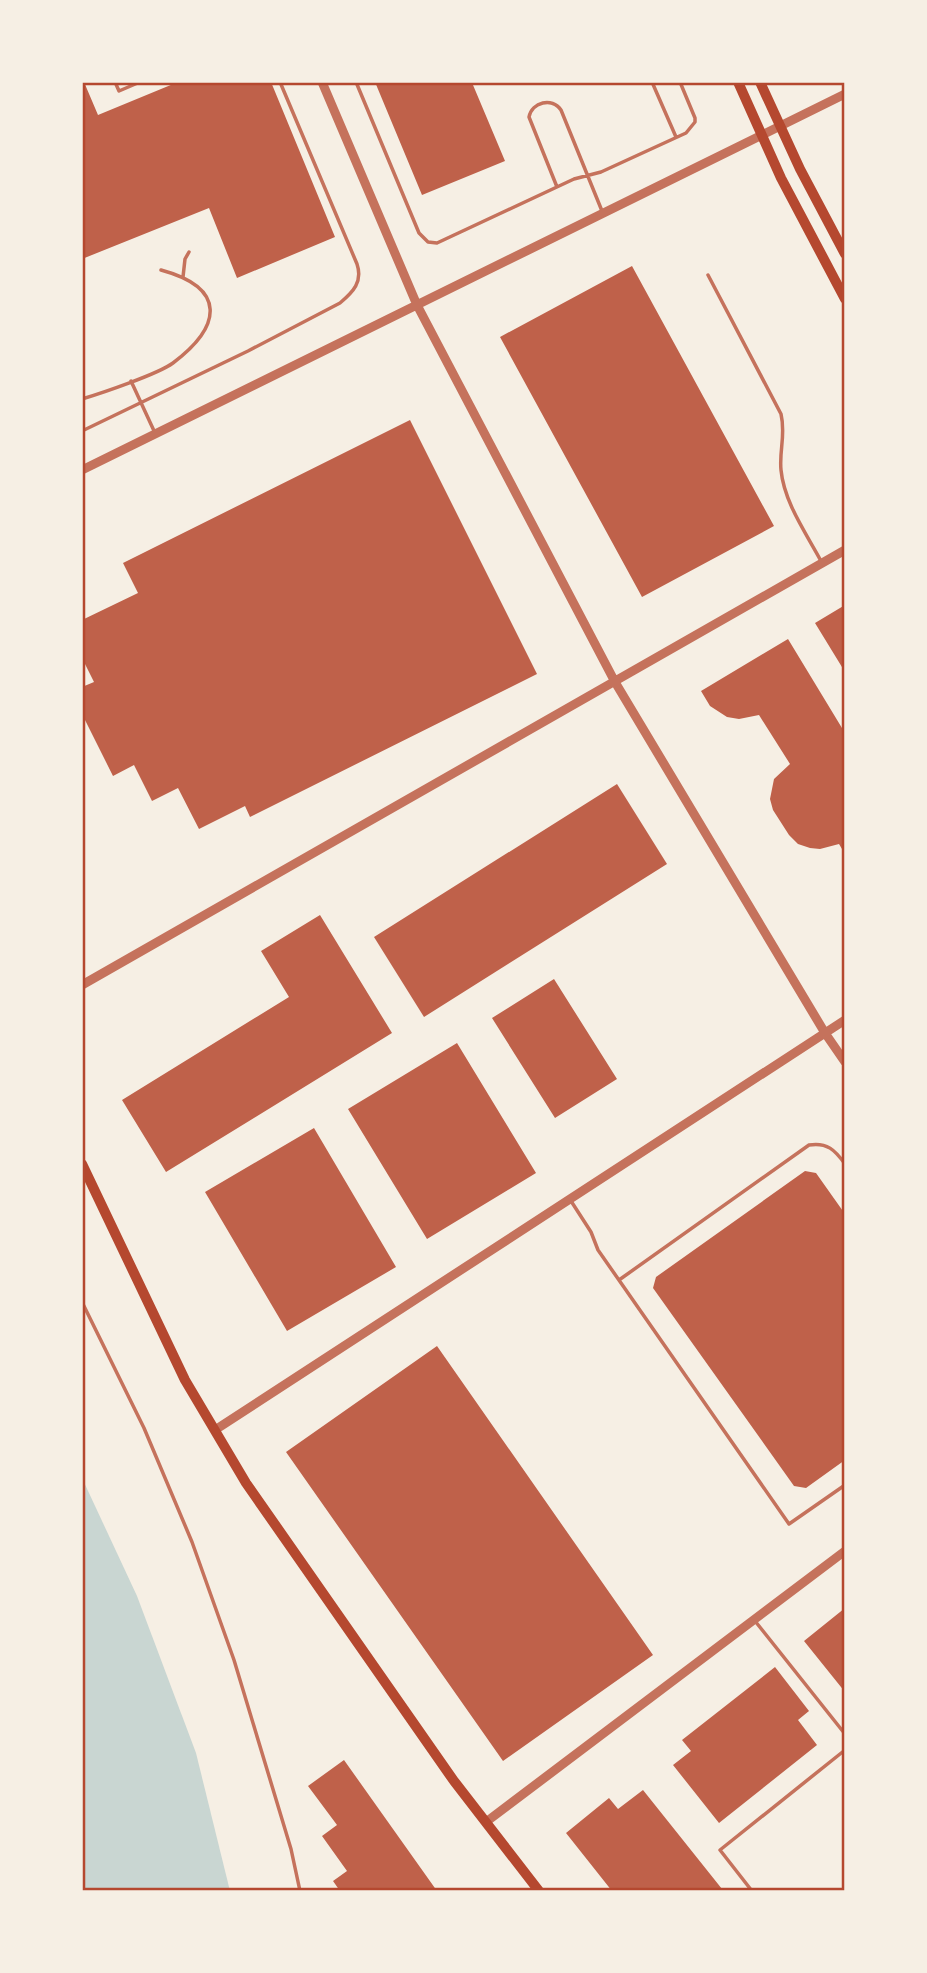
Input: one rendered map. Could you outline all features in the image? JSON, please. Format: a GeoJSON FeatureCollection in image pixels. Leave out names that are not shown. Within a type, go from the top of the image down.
{"type":"FeatureCollection","features":[{"type":"Feature","properties":{"kind":"main road"},"geometry":{"type":"LineString","coordinates":[[738,82],[781,178],[845,299]]}},
{"type":"Feature","properties":{"kind":"main road"},"geometry":{"type":"LineString","coordinates":[[760,82],[845,254]]}},
{"type":"Feature","properties":{"kind":"main road"},"geometry":{"type":"LineString","coordinates":[[82,1164],[185,1380],[246,1483],[485,1822],[539,1891]]}},
{"type":"Feature","properties":{"kind":"street"},"geometry":{"type":"LineString","coordinates":[[322,82],[417,305],[615,682],[845,1062]]}},
{"type":"Feature","properties":{"kind":"street"},"geometry":{"type":"LineString","coordinates":[[82,470],[845,94]]}},
{"type":"Feature","properties":{"kind":"street"},"geometry":{"type":"LineString","coordinates":[[82,985],[845,550]]}},
{"type":"Feature","properties":{"kind":"street"},"geometry":{"type":"LineString","coordinates":[[215,1430],[845,1020]]}},
{"type":"Feature","properties":{"kind":"street"},"geometry":{"type":"LineString","coordinates":[[485,1822],[845,1551]]}},
{"type":"Feature","properties":{"kind":"lane"},"geometry":{"type":"LineString","coordinates":[[115,82],[119,91],[140,82]]}},
{"type":"Feature","properties":{"kind":"lane"},"geometry":{"type":"LineString","coordinates":[[82,431],[248,351],[340,303],[352,293],[360,273],[357,264],[280,82]]}},
{"type":"Feature","properties":{"kind":"lane"},"geometry":{"type":"LineString","coordinates":[[356,82],[423,239],[437,243],[574,178],[601,172],[689,130],[695,122],[680,82]]}},
{"type":"Feature","properties":{"kind":"lane"},"geometry":{"type":"LineString","coordinates":[[652,82],[676,137]]}},
{"type":"Feature","properties":{"kind":"lane"},"geometry":{"type":"LineString","coordinates":[[557,187],[529,117],[530,111],[541,103],[553,103],[561,110],[603,213]]}},
{"type":"Feature","properties":{"kind":"lane"},"geometry":{"type":"LineString","coordinates":[[183,277],[185,259],[189,252]]}},
{"type":"Feature","properties":{"kind":"lane"},"geometry":{"type":"LineString","coordinates":[[82,399],[172,364],[207,328],[210,308],[205,293],[183,277],[161,270]]}},
{"type":"Feature","properties":{"kind":"lane"},"geometry":{"type":"LineString","coordinates":[[708,275],[781,414],[784,429],[781,467],[784,486],[822,563]]}},
{"type":"Feature","properties":{"kind":"lane"},"geometry":{"type":"LineString","coordinates":[[131,381],[155,434]]}},
{"type":"Feature","properties":{"kind":"lane"},"geometry":{"type":"LineString","coordinates":[[619,1280],[809,1145],[820,1143],[830,1146],[845,1164]]}},
{"type":"Feature","properties":{"kind":"lane"},"geometry":{"type":"LineString","coordinates":[[570,1199],[591,1232],[598,1250],[789,1524],[845,1485]]}},
{"type":"Feature","properties":{"kind":"lane"},"geometry":{"type":"LineString","coordinates":[[82,1302],[144,1428],[192,1542],[234,1660],[300,1891]]}},
{"type":"Feature","properties":{"kind":"lane"},"geometry":{"type":"LineString","coordinates":[[754,1619],[845,1734]]}},
{"type":"Feature","properties":{"kind":"lane"},"geometry":{"type":"LineString","coordinates":[[752,1891],[720,1850],[845,1750]]}},
{"type":"Feature","properties":{"kind":"shaded area"},"geometry":{"type":"Polygon","coordinates":[[[82,1478],[137,1596],[196,1753],[230,1891],[82,1891],[82,1478]]]}},
{"type":"Feature","properties":{"kind":"building"},"geometry":{"type":"Polygon","coordinates":[[[82,82],[98,115],[178,82],[271,82],[335,237],[237,278],[209,208],[82,259],[82,82]]]}},
{"type":"Feature","properties":{"kind":"building"},"geometry":{"type":"Polygon","coordinates":[[[375,82],[480,82],[473,85],[505,161],[422,195],[375,82]]]}},
{"type":"Feature","properties":{"kind":"building"},"geometry":{"type":"Polygon","coordinates":[[[632,266],[774,526],[642,597],[500,337],[632,266]]]}},
{"type":"Feature","properties":{"kind":"building"},"geometry":{"type":"Polygon","coordinates":[[[410,420],[537,674],[250,817],[245,806],[199,829],[178,788],[152,801],[134,765],[113,776],[82,714],[82,687],[94,682],[82,658],[82,620],[138,593],[123,563],[410,420]]]}},
{"type":"Feature","properties":{"kind":"building"},"geometry":{"type":"Polygon","coordinates":[[[845,605],[845,672],[815,623],[845,605]]]}},
{"type":"Feature","properties":{"kind":"building"},"geometry":{"type":"Polygon","coordinates":[[[788,639],[845,733],[845,854],[839,844],[820,849],[810,848],[798,844],[789,835],[773,810],[770,799],[774,779],[790,764],[759,715],[739,719],[727,717],[710,706],[701,691],[788,639]]]}},
{"type":"Feature","properties":{"kind":"building"},"geometry":{"type":"Polygon","coordinates":[[[617,784],[667,864],[424,1017],[374,937],[617,784]]]}},
{"type":"Feature","properties":{"kind":"building"},"geometry":{"type":"Polygon","coordinates":[[[320,915],[392,1033],[166,1172],[122,1100],[289,997],[261,951],[320,915]]]}},
{"type":"Feature","properties":{"kind":"building"},"geometry":{"type":"Polygon","coordinates":[[[554,979],[617,1079],[555,1118],[492,1018],[554,979]]]}},
{"type":"Feature","properties":{"kind":"building"},"geometry":{"type":"Polygon","coordinates":[[[457,1043],[536,1173],[427,1239],[348,1109],[457,1043]]]}},
{"type":"Feature","properties":{"kind":"building"},"geometry":{"type":"Polygon","coordinates":[[[314,1128],[396,1267],[287,1331],[205,1192],[314,1128]]]}},
{"type":"Feature","properties":{"kind":"building"},"geometry":{"type":"Polygon","coordinates":[[[805,1171],[816,1173],[845,1214],[845,1460],[806,1488],[794,1486],[653,1288],[656,1277],[805,1171]]]}},
{"type":"Feature","properties":{"kind":"building"},"geometry":{"type":"Polygon","coordinates":[[[437,1346],[653,1655],[503,1761],[286,1452],[437,1346]]]}},
{"type":"Feature","properties":{"kind":"building"},"geometry":{"type":"Polygon","coordinates":[[[845,1608],[845,1692],[804,1641],[845,1608]]]}},
{"type":"Feature","properties":{"kind":"building"},"geometry":{"type":"Polygon","coordinates":[[[775,1667],[809,1711],[798,1720],[817,1745],[719,1823],[673,1765],[691,1751],[682,1740],[775,1667]]]}},
{"type":"Feature","properties":{"kind":"building"},"geometry":{"type":"Polygon","coordinates":[[[344,1760],[437,1891],[340,1891],[333,1881],[347,1871],[322,1836],[337,1825],[308,1786],[344,1760]]]}},
{"type":"Feature","properties":{"kind":"building"},"geometry":{"type":"Polygon","coordinates":[[[643,1790],[722,1889],[612,1891],[566,1833],[609,1798],[618,1809],[643,1790]]]}}]}
